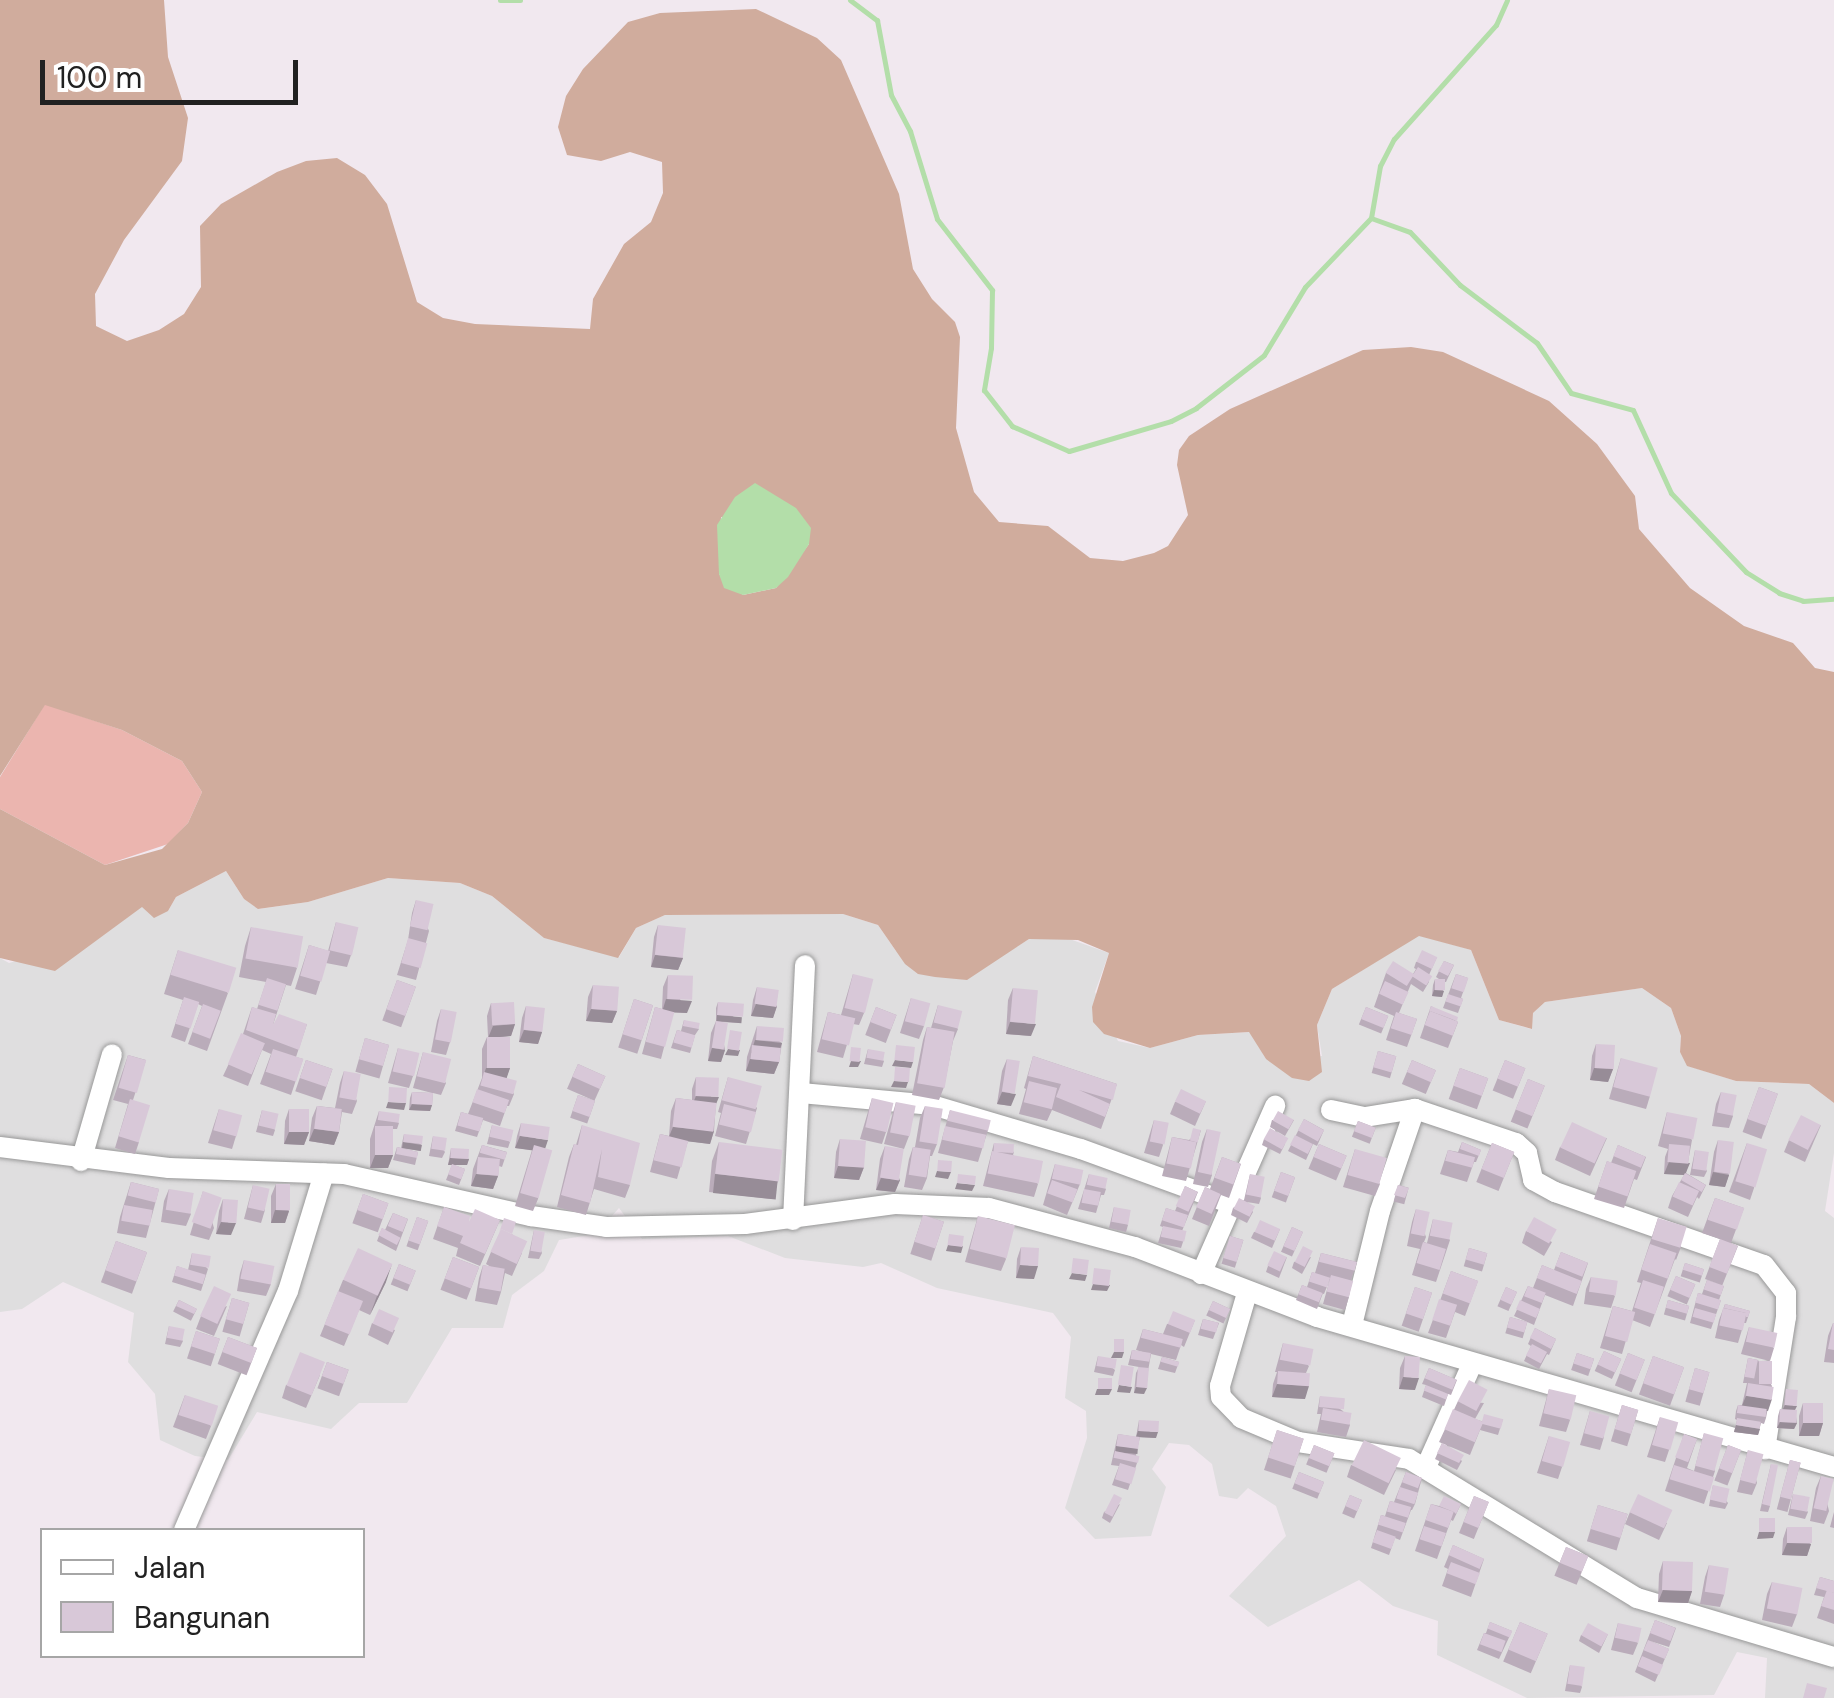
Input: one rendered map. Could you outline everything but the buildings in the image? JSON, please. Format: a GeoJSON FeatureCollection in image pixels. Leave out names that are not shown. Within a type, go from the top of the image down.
{"type":"FeatureCollection","features":[{"type":"Feature","properties":{"kind":"street"},"geometry":{"type":"LineString","coordinates":[[794,1220],[805,965]]}},
{"type":"Feature","properties":{"kind":"street"},"geometry":{"type":"LineString","coordinates":[[81,1161],[112,1054]]}},
{"type":"Feature","properties":{"kind":"street"},"geometry":{"type":"LineString","coordinates":[[801,1093],[932,1105],[1080,1149],[1232,1204]]}},
{"type":"Feature","properties":{"kind":"street"},"geometry":{"type":"LineString","coordinates":[[1201,1274],[1276,1106]]}},
{"type":"Feature","properties":{"kind":"street"},"geometry":{"type":"LineString","coordinates":[[1352,1326],[1380,1211],[1415,1109]]}},
{"type":"Feature","properties":{"kind":"street"},"geometry":{"type":"LineString","coordinates":[[1331,1110],[1365,1117],[1415,1109],[1516,1142],[1527,1153],[1533,1180],[1555,1192],[1742,1256],[1775,1275],[1786,1293],[1786,1318],[1765,1449]]}},
{"type":"Feature","properties":{"kind":"street"},"geometry":{"type":"LineString","coordinates":[[0,1147],[81,1161],[384,1180],[530,1216],[606,1227],[646,1229],[794,1220],[895,1204],[989,1208],[1135,1248],[1248,1293],[1472,1364],[1606,1399],[1834,1467]]}},
{"type":"Feature","properties":{"kind":"street"},"geometry":{"type":"LineString","coordinates":[[185,1528],[288,1292],[324,1174]]}},
{"type":"Feature","properties":{"kind":"street"},"geometry":{"type":"LineString","coordinates":[[1248,1293],[1220,1386],[1220,1397],[1230,1411],[1298,1442],[1385,1452],[1426,1467],[1636,1598],[1834,1657]]}},
{"type":"Feature","properties":{"kind":"street"},"geometry":{"type":"LineString","coordinates":[[1426,1467],[1472,1364]]}},
{"type":"Feature","properties":{"kind":"shaded area"},"geometry":{"type":"Polygon","coordinates":[[[0,0],[164,0],[168,57],[188,118],[182,161],[124,240],[95,294],[96,326],[127,341],[159,330],[184,314],[201,287],[200,226],[221,204],[277,172],[306,161],[337,158],[365,175],[387,204],[417,302],[443,318],[475,324],[590,329],[593,299],[624,244],[651,222],[663,193],[662,162],[630,152],[601,161],[567,155],[558,127],[566,96],[583,69],[628,22],[660,13],[756,9],[817,38],[841,60],[899,194],[913,269],[932,299],[955,322],[960,337],[956,428],[974,492],[999,522],[1048,526],[1090,558],[1123,561],[1154,553],[1168,546],[1188,515],[1177,465],[1179,450],[1189,436],[1230,409],[1363,350],[1411,347],[1443,352],[1549,401],[1597,444],[1635,496],[1639,529],[1690,588],[1744,626],[1793,643],[1815,668],[1834,672],[1834,1103],[1809,1084],[1736,1081],[1687,1066],[1680,1052],[1681,1036],[1671,1008],[1642,988],[1545,1002],[1533,1013],[1532,1029],[1499,1020],[1471,950],[1419,936],[1332,989],[1317,1025],[1322,1072],[1309,1081],[1292,1078],[1266,1059],[1249,1032],[1198,1035],[1150,1048],[1104,1034],[1093,1022],[1092,1007],[1109,953],[1078,940],[1029,939],[967,980],[935,977],[918,974],[905,964],[878,925],[843,914],[665,915],[636,928],[618,958],[544,938],[492,896],[460,883],[388,878],[308,902],[258,909],[244,899],[226,871],[176,897],[168,911],[154,918],[142,907],[55,971],[0,958],[0,809],[105,865],[162,849],[188,823],[202,792],[182,761],[122,730],[45,705],[0,776],[0,0]],[[721,517],[719,574],[743,595],[776,588],[809,544],[721,517]]]}},
{"type":"Feature","properties":{"kind":"shaded area"},"geometry":{"type":"Polygon","coordinates":[[[755,483],[796,508],[811,528],[809,544],[788,577],[776,588],[743,595],[724,588],[719,574],[717,525],[735,497],[755,483]]]}},
{"type":"Feature","properties":{"kind":"shaded area"},"geometry":{"type":"Polygon","coordinates":[[[45,704],[122,730],[182,761],[202,792],[188,823],[168,844],[105,865],[0,809],[0,777],[45,704]]]}},
{"type":"Feature","properties":{"kind":"shaded area"},"geometry":{"type":"Polygon","coordinates":[[[226,871],[244,899],[259,909],[308,902],[388,878],[460,883],[492,896],[544,938],[619,957],[636,928],[665,915],[843,914],[878,925],[896,951],[1001,956],[1029,939],[1061,936],[1109,953],[1095,992],[1118,1041],[1150,1048],[1198,1035],[1250,1032],[1266,1059],[1322,1056],[1317,1025],[1332,989],[1419,935],[1471,950],[1499,1020],[1531,1029],[1533,1013],[1545,1002],[1642,988],[1671,1008],[1681,1036],[1680,1052],[1688,1066],[1736,1081],[1809,1084],[1834,1103],[1834,1153],[1825,1211],[1834,1218],[1834,1698],[1765,1698],[1767,1658],[1737,1652],[1714,1695],[1527,1698],[1437,1655],[1438,1621],[1393,1606],[1359,1580],[1268,1627],[1229,1596],[1286,1536],[1276,1506],[1248,1488],[1237,1499],[1219,1496],[1212,1464],[1189,1445],[1169,1443],[1152,1469],[1166,1487],[1151,1536],[1095,1539],[1065,1508],[1087,1438],[1086,1411],[1065,1398],[1071,1337],[1053,1313],[937,1288],[881,1263],[863,1267],[785,1258],[728,1236],[642,1239],[619,1208],[596,1234],[559,1240],[544,1271],[512,1295],[503,1328],[452,1328],[407,1403],[359,1403],[331,1429],[257,1412],[228,1460],[195,1456],[160,1440],[155,1394],[128,1362],[134,1313],[63,1282],[22,1309],[0,1312],[0,958],[9,963],[102,936],[142,906],[168,911],[176,897],[226,871]]]}},
{"type":"Feature","properties":{"kind":"waterway"},"geometry":{"type":"LineString","coordinates":[[500,0],[520,0]]}},
{"type":"Feature","properties":{"kind":"waterway"},"geometry":{"type":"LineString","coordinates":[[850,0],[877,20],[891,95],[910,131],[937,219],[992,290],[991,348],[984,390],[1012,426],[1069,451],[1171,421],[1196,408],[1264,355],[1305,287],[1371,218],[1410,232],[1460,285],[1537,343],[1571,393],[1633,410],[1671,493],[1746,572],[1779,593],[1803,601],[1834,599]]}},
{"type":"Feature","properties":{"kind":"waterway"},"geometry":{"type":"LineString","coordinates":[[1371,218],[1380,166],[1394,139],[1496,25],[1507,0]]}}]}
